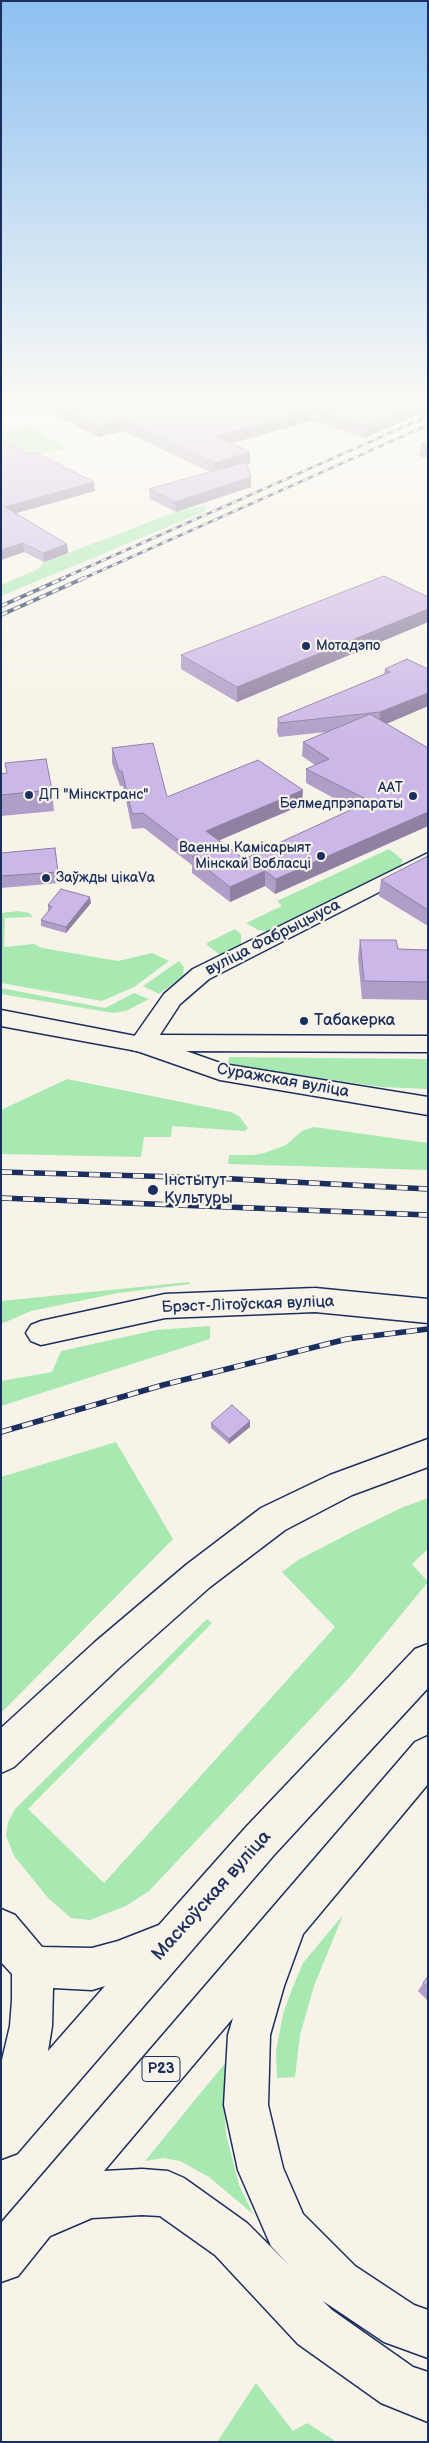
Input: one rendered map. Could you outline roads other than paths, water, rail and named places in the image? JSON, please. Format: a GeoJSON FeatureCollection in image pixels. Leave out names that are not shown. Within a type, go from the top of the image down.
{"type":"FeatureCollection","features":[{"type":"Feature","properties":{"kind":"main road","name":"вуліца Фабрыцыуса"},"geometry":{"type":"LineString","coordinates":[[141,1044],[172,999],[201,974],[428,859]]}},
{"type":"Feature","properties":{"kind":"main road","name":"Суражская вуліца"},"geometry":{"type":"LineString","coordinates":[[1,1018],[141,1044],[220,1072],[428,1106]]}},
{"type":"Feature","properties":{"kind":"main road","name":"Суражская вуліца"},"geometry":{"type":"LineString","coordinates":[[141,1044],[428,1044]]}},
{"type":"Feature","properties":{"kind":"main road","name":"Брэст-Літоўская вуліца"},"geometry":{"type":"LineString","coordinates":[[41,1333],[165,1306],[316,1300],[428,1311]]}},
{"type":"Feature","properties":{"kind":"main road"},"geometry":{"type":"LineString","coordinates":[[1,1754],[108,1654],[198,1576],[273,1519],[340,1484],[428,1453]]}},
{"type":"Feature","properties":{"kind":"main road","name":"Маскоўская вуліца"},"geometry":{"type":"LineString","coordinates":[[1,2137],[260,1841],[395,1699],[428,1660]]}},
{"type":"Feature","properties":{"kind":"main road","name":"Р23"},"geometry":{"type":"LineString","coordinates":[[1,2259],[428,1755]]}},
{"type":"Feature","properties":{"kind":"main road"},"geometry":{"type":"LineString","coordinates":[[291,1915],[264,1986],[249,2035],[246,2104],[261,2170],[287,2230],[338,2283],[401,2325],[428,2334]]}},
{"type":"Feature","properties":{"kind":"main road"},"geometry":{"type":"LineString","coordinates":[[1,1929],[32,1967],[31,2026],[25,2058],[1,2123]]}},
{"type":"Feature","properties":{"kind":"main road"},"geometry":{"type":"LineString","coordinates":[[32,1967],[92,1969],[118,1962],[171,1941]]}},
{"type":"Feature","properties":{"kind":"main road"},"geometry":{"type":"LineString","coordinates":[[31,2222],[91,2195],[142,2192],[168,2194],[231,2240],[315,2327],[398,2386],[428,2397]]}},
{"type":"Feature","properties":{"kind":"railway"},"geometry":{"type":"LineString","coordinates":[[61,579],[201,517]]}},
{"type":"Feature","properties":{"kind":"railway"},"geometry":{"type":"LineString","coordinates":[[82,579],[221,517]]}},
{"type":"Feature","properties":{"kind":"railway"},"geometry":{"type":"LineString","coordinates":[[1,606],[64,578]]}},
{"type":"Feature","properties":{"kind":"railway"},"geometry":{"type":"LineString","coordinates":[[1,615],[84,578]]}},
{"type":"Feature","properties":{"kind":"railway"},"geometry":{"type":"LineString","coordinates":[[1,1172],[215,1178],[428,1189]]}},
{"type":"Feature","properties":{"kind":"railway"},"geometry":{"type":"LineString","coordinates":[[1,1198],[428,1215]]}},
{"type":"Feature","properties":{"kind":"railway"},"geometry":{"type":"LineString","coordinates":[[1,1432],[163,1385],[347,1339],[428,1329]]}},
{"type":"Feature","properties":{"kind":"place","name":"Мотадэпо"},"geometry":{"type":"Point","coordinates":[306,646]}},
{"type":"Feature","properties":{"kind":"place","name":"ДП \"Мінсктранс\""},"geometry":{"type":"Point","coordinates":[29,795]}},
{"type":"Feature","properties":{"kind":"place","name":"ААТ Белмедпрэпараты"},"geometry":{"type":"Point","coordinates":[413,796]}},
{"type":"Feature","properties":{"kind":"place","name":"Ваенны Камісарыят Мінскай Вобласці"},"geometry":{"type":"Point","coordinates":[321,856]}},
{"type":"Feature","properties":{"kind":"place","name":"Заўжды цікаVа"},"geometry":{"type":"Point","coordinates":[46,878]}},
{"type":"Feature","properties":{"kind":"place","name":"Табакерка"},"geometry":{"type":"Point","coordinates":[304,1021]}},
{"type":"Feature","properties":{"kind":"place","name":"Інстытут Культуры"},"geometry":{"type":"Point","coordinates":[153,1190]}}]}
